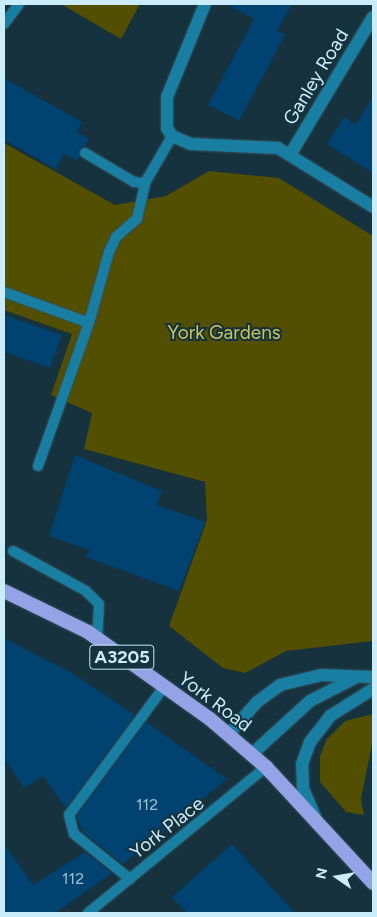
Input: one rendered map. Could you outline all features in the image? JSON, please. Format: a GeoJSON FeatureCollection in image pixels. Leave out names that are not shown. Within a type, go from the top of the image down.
{"type":"FeatureCollection","features":[{"type":"Feature","properties":{"kind":"highway","name":"York Road"},"geometry":{"type":"LineString","coordinates":[[4,591],[97,639],[229,734],[266,767],[373,883]]}},
{"type":"Feature","properties":{"kind":"street"},"geometry":{"type":"LineString","coordinates":[[205,4],[167,98],[165,113],[172,136],[191,144],[278,148],[373,206]]}},
{"type":"Feature","properties":{"kind":"street","name":"Ganley Road"},"geometry":{"type":"LineString","coordinates":[[290,155],[373,17]]}},
{"type":"Feature","properties":{"kind":"street"},"geometry":{"type":"LineString","coordinates":[[229,734],[257,702],[280,685],[321,675],[356,678],[373,677]]}},
{"type":"Feature","properties":{"kind":"street"},"geometry":{"type":"LineString","coordinates":[[252,754],[310,701],[356,678]]}},
{"type":"Feature","properties":{"kind":"street"},"geometry":{"type":"LineString","coordinates":[[317,821],[303,788],[302,764],[310,742],[330,716],[373,689]]}},
{"type":"Feature","properties":{"kind":"lane"},"geometry":{"type":"LineString","coordinates":[[4,24],[19,4]]}},
{"type":"Feature","properties":{"kind":"lane"},"geometry":{"type":"LineString","coordinates":[[38,466],[89,322],[109,252],[116,236],[138,219],[144,183],[172,136]]}},
{"type":"Feature","properties":{"kind":"lane"},"geometry":{"type":"LineString","coordinates":[[86,153],[144,183]]}},
{"type":"Feature","properties":{"kind":"lane"},"geometry":{"type":"LineString","coordinates":[[4,292],[89,322]]}},
{"type":"Feature","properties":{"kind":"lane"},"geometry":{"type":"LineString","coordinates":[[13,551],[86,591],[99,604],[97,639]]}},
{"type":"Feature","properties":{"kind":"lane"},"geometry":{"type":"LineString","coordinates":[[130,879],[74,834],[69,815],[164,687]]}},
{"type":"Feature","properties":{"kind":"lane","name":"York Place"},"geometry":{"type":"LineString","coordinates":[[88,913],[266,767]]}},
{"type":"Feature","properties":{"kind":"green space"},"geometry":{"type":"Polygon","coordinates":[[[61,4],[140,4],[121,39],[61,4]]]}},
{"type":"Feature","properties":{"kind":"green space","name":"York Gardens"},"geometry":{"type":"Polygon","coordinates":[[[4,143],[115,205],[166,196],[209,171],[279,178],[373,236],[373,641],[286,651],[245,673],[223,668],[169,626],[207,520],[205,482],[84,449],[92,413],[51,395],[72,334],[4,310],[4,143]]]}},
{"type":"Feature","properties":{"kind":"green space"},"geometry":{"type":"Polygon","coordinates":[[[373,714],[373,739],[361,799],[364,815],[346,812],[320,782],[320,756],[327,739],[345,721],[373,714]]]}},
{"type":"Feature","properties":{"kind":"building"},"geometry":{"type":"Polygon","coordinates":[[[227,4],[292,4],[277,31],[285,35],[239,121],[208,105],[254,19],[227,4]]]}},
{"type":"Feature","properties":{"kind":"building"},"geometry":{"type":"Polygon","coordinates":[[[4,78],[82,122],[77,132],[89,139],[77,161],[64,154],[56,169],[4,140],[4,78]]]}},
{"type":"Feature","properties":{"kind":"building"},"geometry":{"type":"Polygon","coordinates":[[[373,96],[373,173],[327,144],[344,117],[356,125],[373,96]]]}},
{"type":"Feature","properties":{"kind":"building"},"geometry":{"type":"Polygon","coordinates":[[[4,315],[62,335],[50,368],[4,352],[4,315]]]}},
{"type":"Feature","properties":{"kind":"building"},"geometry":{"type":"Polygon","coordinates":[[[75,455],[162,491],[157,505],[205,522],[179,591],[86,557],[89,550],[49,536],[75,455]]]}},
{"type":"Feature","properties":{"kind":"building"},"geometry":{"type":"Polygon","coordinates":[[[4,638],[72,673],[135,715],[66,808],[43,776],[24,788],[4,758],[4,638]]]}},
{"type":"Feature","properties":{"kind":"building"},"geometry":{"type":"Polygon","coordinates":[[[146,722],[227,779],[123,864],[84,833],[76,816],[146,722]]]}},
{"type":"Feature","properties":{"kind":"building"},"geometry":{"type":"Polygon","coordinates":[[[4,844],[33,885],[85,852],[112,873],[55,913],[4,913],[4,844]]]}},
{"type":"Feature","properties":{"kind":"building"},"geometry":{"type":"Polygon","coordinates":[[[232,844],[295,913],[187,913],[172,897],[232,844]]]}}]}
